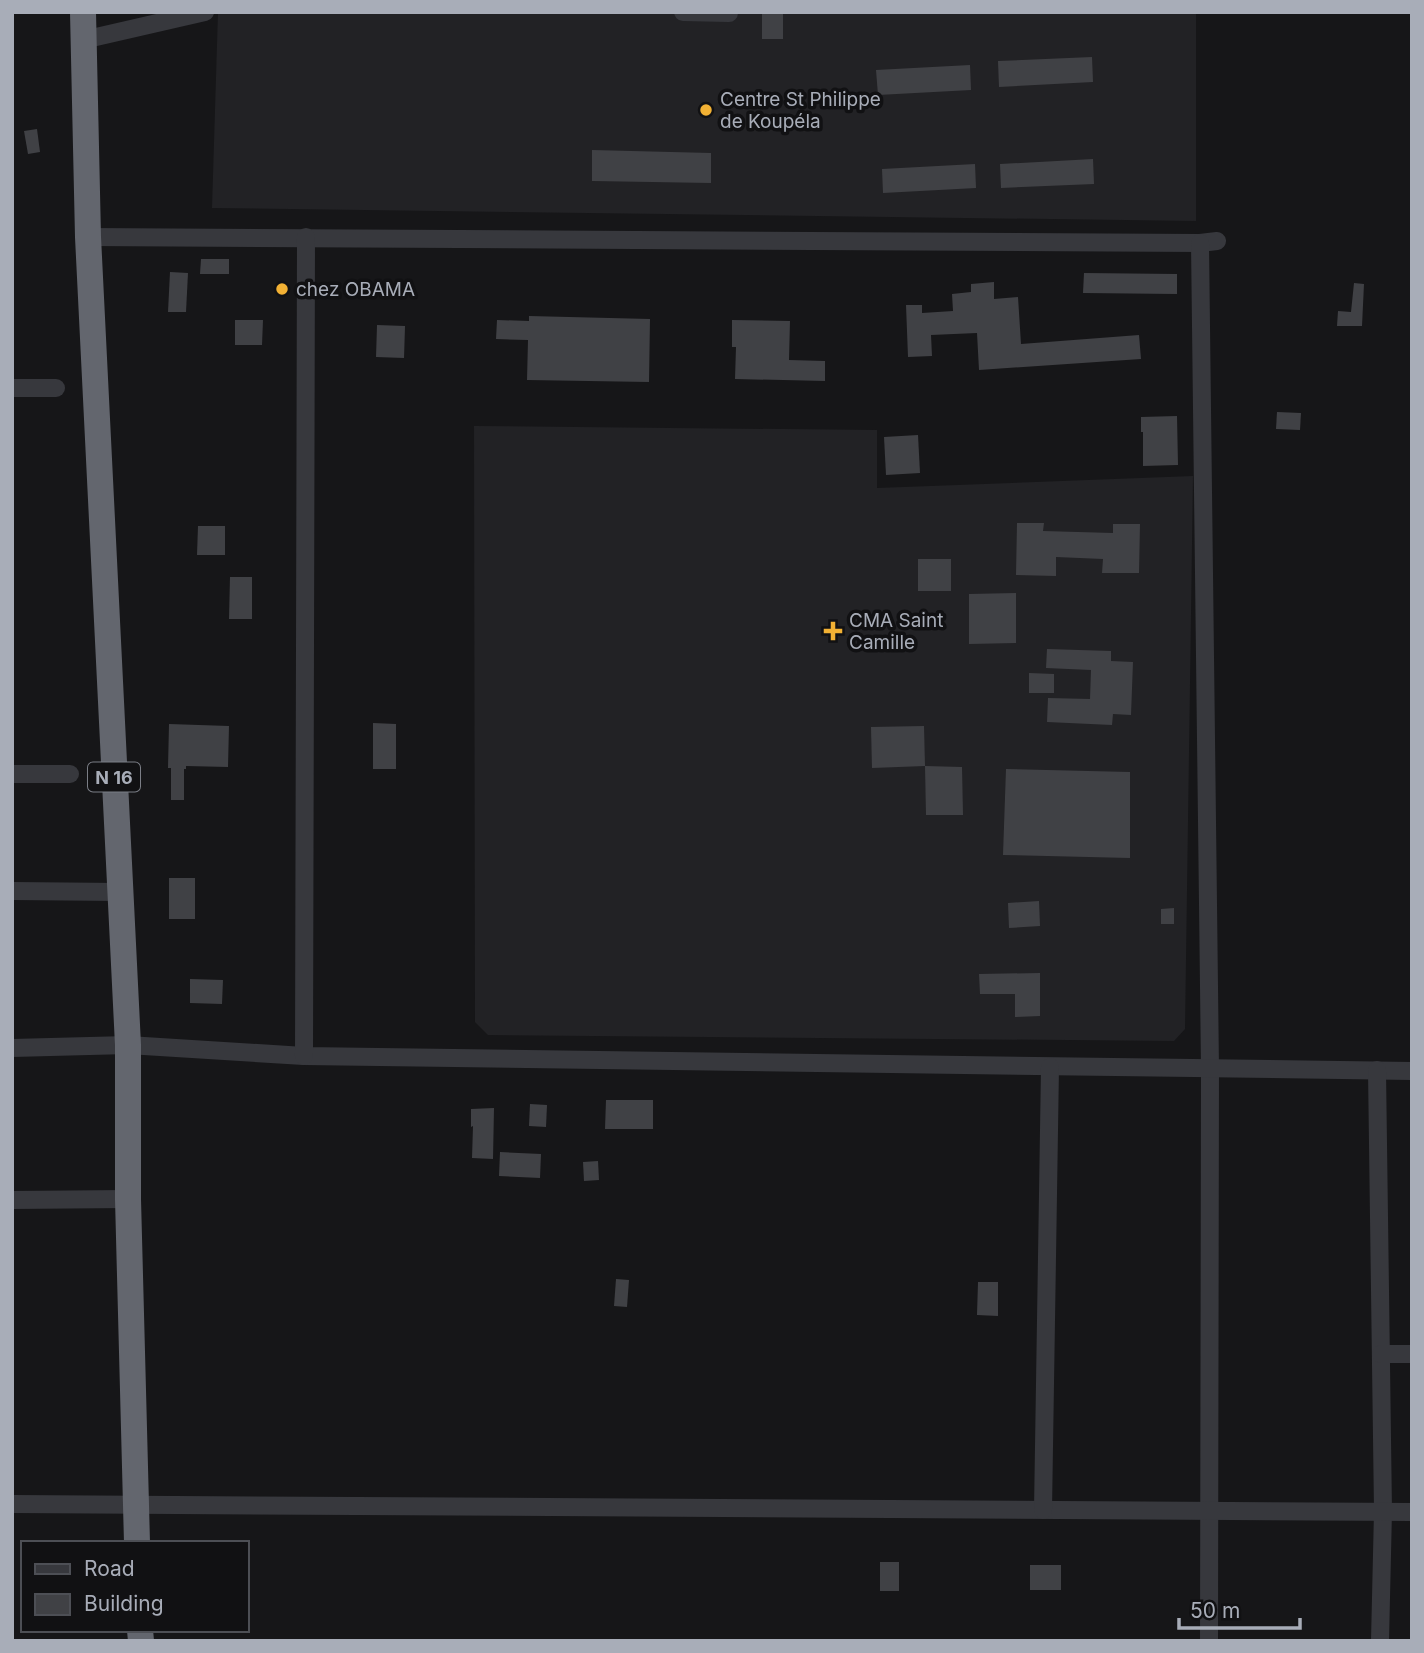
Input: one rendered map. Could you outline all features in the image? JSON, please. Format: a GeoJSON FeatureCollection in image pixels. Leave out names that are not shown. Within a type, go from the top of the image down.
{"type":"FeatureCollection","features":[{"type":"Feature","properties":{"kind":"highway","name":"N 16"},"geometry":{"type":"LineString","coordinates":[[83,12],[88,237],[128,1045],[128,1199],[137,1541]]}},
{"type":"Feature","properties":{"kind":"street"},"geometry":{"type":"LineString","coordinates":[[83,40],[205,12]]}},
{"type":"Feature","properties":{"kind":"street"},"geometry":{"type":"LineString","coordinates":[[683,12],[729,13]]}},
{"type":"Feature","properties":{"kind":"street"},"geometry":{"type":"LineString","coordinates":[[88,237],[1209,242],[1209,1641]]}},
{"type":"Feature","properties":{"kind":"street"},"geometry":{"type":"LineString","coordinates":[[304,1056],[306,237]]}},
{"type":"Feature","properties":{"kind":"street"},"geometry":{"type":"LineString","coordinates":[[12,388],[55,388]]}},
{"type":"Feature","properties":{"kind":"street"},"geometry":{"type":"LineString","coordinates":[[12,774],[70,774]]}},
{"type":"Feature","properties":{"kind":"street"},"geometry":{"type":"LineString","coordinates":[[12,891],[120,892]]}},
{"type":"Feature","properties":{"kind":"street"},"geometry":{"type":"LineString","coordinates":[[12,1048],[128,1045],[304,1056],[1412,1071]]}},
{"type":"Feature","properties":{"kind":"street"},"geometry":{"type":"LineString","coordinates":[[1043,1510],[1050,1067]]}},
{"type":"Feature","properties":{"kind":"street"},"geometry":{"type":"LineString","coordinates":[[1377,1070],[1383,1511],[1380,1641]]}},
{"type":"Feature","properties":{"kind":"street"},"geometry":{"type":"LineString","coordinates":[[12,1200],[128,1199]]}},
{"type":"Feature","properties":{"kind":"street"},"geometry":{"type":"LineString","coordinates":[[1381,1354],[1412,1354]]}},
{"type":"Feature","properties":{"kind":"street"},"geometry":{"type":"LineString","coordinates":[[12,1504],[1412,1512]]}},
{"type":"Feature","properties":{"kind":"shaded area","name":"Centre St Philippe de Koupéla"},"geometry":{"type":"Polygon","coordinates":[[[218,12],[1196,12],[1196,221],[212,208],[218,12]]]}},
{"type":"Feature","properties":{"kind":"shaded area","name":"CMA Saint Camille"},"geometry":{"type":"Polygon","coordinates":[[[474,426],[877,430],[877,488],[1193,476],[1185,1029],[1174,1041],[488,1035],[475,1022],[474,426]]]}},
{"type":"Feature","properties":{"kind":"building"},"geometry":{"type":"Polygon","coordinates":[[[762,12],[783,12],[783,39],[762,39],[762,12]]]}},
{"type":"Feature","properties":{"kind":"building"},"geometry":{"type":"Polygon","coordinates":[[[1092,57],[1093,82],[999,87],[998,61],[1092,57]]]}},
{"type":"Feature","properties":{"kind":"building"},"geometry":{"type":"Polygon","coordinates":[[[970,65],[971,90],[878,95],[876,70],[970,65]]]}},
{"type":"Feature","properties":{"kind":"building"},"geometry":{"type":"Polygon","coordinates":[[[37,129],[40,152],[28,154],[24,131],[37,129]]]}},
{"type":"Feature","properties":{"kind":"building"},"geometry":{"type":"Polygon","coordinates":[[[592,150],[711,153],[711,183],[592,181],[592,150]]]}},
{"type":"Feature","properties":{"kind":"building"},"geometry":{"type":"Polygon","coordinates":[[[1093,159],[1094,184],[1001,188],[1000,164],[1093,159]]]}},
{"type":"Feature","properties":{"kind":"building"},"geometry":{"type":"Polygon","coordinates":[[[975,164],[976,188],[883,193],[882,169],[975,164]]]}},
{"type":"Feature","properties":{"kind":"building"},"geometry":{"type":"Polygon","coordinates":[[[201,259],[229,259],[229,274],[200,274],[201,259]]]}},
{"type":"Feature","properties":{"kind":"building"},"geometry":{"type":"Polygon","coordinates":[[[170,272],[188,273],[186,312],[168,312],[170,272]]]}},
{"type":"Feature","properties":{"kind":"building"},"geometry":{"type":"Polygon","coordinates":[[[1084,273],[1177,274],[1177,294],[1083,293],[1084,273]]]}},
{"type":"Feature","properties":{"kind":"building"},"geometry":{"type":"Polygon","coordinates":[[[994,282],[994,299],[1018,297],[1021,344],[1139,335],[1141,359],[979,370],[977,333],[931,335],[932,356],[908,357],[906,305],[922,305],[922,313],[953,311],[952,294],[971,292],[971,284],[994,282]]]}},
{"type":"Feature","properties":{"kind":"building"},"geometry":{"type":"Polygon","coordinates":[[[1354,283],[1364,284],[1362,326],[1337,326],[1338,311],[1351,312],[1354,283]]]}},
{"type":"Feature","properties":{"kind":"building"},"geometry":{"type":"Polygon","coordinates":[[[529,316],[650,319],[649,382],[527,380],[528,340],[496,339],[497,320],[529,321],[529,316]]]}},
{"type":"Feature","properties":{"kind":"building"},"geometry":{"type":"Polygon","coordinates":[[[235,320],[263,320],[262,345],[235,345],[235,320]]]}},
{"type":"Feature","properties":{"kind":"building"},"geometry":{"type":"Polygon","coordinates":[[[732,320],[790,321],[789,360],[825,361],[825,381],[735,379],[736,347],[732,347],[732,320]]]}},
{"type":"Feature","properties":{"kind":"building"},"geometry":{"type":"Polygon","coordinates":[[[377,325],[405,326],[404,358],[376,357],[377,325]]]}},
{"type":"Feature","properties":{"kind":"building"},"geometry":{"type":"Polygon","coordinates":[[[1277,412],[1301,413],[1300,430],[1276,429],[1277,412]]]}},
{"type":"Feature","properties":{"kind":"building"},"geometry":{"type":"Polygon","coordinates":[[[1177,416],[1178,465],[1143,466],[1141,417],[1177,416]]]}},
{"type":"Feature","properties":{"kind":"building"},"geometry":{"type":"Polygon","coordinates":[[[918,435],[920,473],[886,475],[884,437],[918,435]]]}},
{"type":"Feature","properties":{"kind":"building"},"geometry":{"type":"Polygon","coordinates":[[[1017,523],[1044,523],[1043,531],[1113,533],[1113,524],[1140,524],[1139,573],[1102,573],[1103,559],[1056,557],[1056,576],[1016,575],[1017,523]]]}},
{"type":"Feature","properties":{"kind":"building"},"geometry":{"type":"Polygon","coordinates":[[[198,526],[225,526],[225,555],[197,555],[198,526]]]}},
{"type":"Feature","properties":{"kind":"building"},"geometry":{"type":"Polygon","coordinates":[[[918,559],[951,559],[951,591],[918,591],[918,559]]]}},
{"type":"Feature","properties":{"kind":"building"},"geometry":{"type":"Polygon","coordinates":[[[230,577],[252,577],[252,619],[229,619],[230,577]]]}},
{"type":"Feature","properties":{"kind":"building"},"geometry":{"type":"Polygon","coordinates":[[[1016,593],[1016,643],[969,644],[969,594],[1016,593]]]}},
{"type":"Feature","properties":{"kind":"building"},"geometry":{"type":"Polygon","coordinates":[[[1047,649],[1111,651],[1111,661],[1133,662],[1131,715],[1113,714],[1112,725],[1047,722],[1048,698],[1090,699],[1091,670],[1046,668],[1047,649]]]}},
{"type":"Feature","properties":{"kind":"building"},"geometry":{"type":"Polygon","coordinates":[[[1029,673],[1054,674],[1054,693],[1029,693],[1029,673]]]}},
{"type":"Feature","properties":{"kind":"building"},"geometry":{"type":"Polygon","coordinates":[[[373,723],[396,724],[396,769],[373,769],[373,723]]]}},
{"type":"Feature","properties":{"kind":"building"},"geometry":{"type":"Polygon","coordinates":[[[169,724],[229,726],[228,767],[186,766],[184,800],[171,800],[171,768],[168,768],[169,724]]]}},
{"type":"Feature","properties":{"kind":"building"},"geometry":{"type":"Polygon","coordinates":[[[924,726],[925,766],[872,768],[871,727],[924,726]]]}},
{"type":"Feature","properties":{"kind":"building"},"geometry":{"type":"Polygon","coordinates":[[[925,766],[962,767],[963,815],[926,815],[925,766]]]}},
{"type":"Feature","properties":{"kind":"building"},"geometry":{"type":"Polygon","coordinates":[[[1006,769],[1130,772],[1130,858],[1003,855],[1006,769]]]}},
{"type":"Feature","properties":{"kind":"building"},"geometry":{"type":"Polygon","coordinates":[[[169,878],[195,878],[195,919],[169,919],[169,878]]]}},
{"type":"Feature","properties":{"kind":"building"},"geometry":{"type":"Polygon","coordinates":[[[1039,901],[1040,926],[1009,928],[1008,903],[1039,901]]]}},
{"type":"Feature","properties":{"kind":"building"},"geometry":{"type":"Polygon","coordinates":[[[1174,908],[1174,924],[1161,924],[1161,909],[1174,908]]]}},
{"type":"Feature","properties":{"kind":"building"},"geometry":{"type":"Polygon","coordinates":[[[1040,973],[1040,1016],[1015,1017],[1015,994],[980,994],[979,974],[1040,973]]]}},
{"type":"Feature","properties":{"kind":"building"},"geometry":{"type":"Polygon","coordinates":[[[190,979],[223,980],[222,1004],[190,1003],[190,979]]]}},
{"type":"Feature","properties":{"kind":"building"},"geometry":{"type":"Polygon","coordinates":[[[606,1100],[653,1100],[653,1129],[605,1129],[606,1100]]]}},
{"type":"Feature","properties":{"kind":"building"},"geometry":{"type":"Polygon","coordinates":[[[530,1104],[547,1105],[546,1127],[529,1126],[530,1104]]]}},
{"type":"Feature","properties":{"kind":"building"},"geometry":{"type":"Polygon","coordinates":[[[494,1108],[493,1159],[472,1158],[471,1109],[494,1108]]]}},
{"type":"Feature","properties":{"kind":"building"},"geometry":{"type":"Polygon","coordinates":[[[500,1152],[541,1154],[540,1178],[499,1176],[500,1152]]]}},
{"type":"Feature","properties":{"kind":"building"},"geometry":{"type":"Polygon","coordinates":[[[598,1161],[599,1180],[584,1181],[583,1162],[598,1161]]]}},
{"type":"Feature","properties":{"kind":"building"},"geometry":{"type":"Polygon","coordinates":[[[616,1279],[629,1280],[627,1307],[614,1306],[616,1279]]]}},
{"type":"Feature","properties":{"kind":"building"},"geometry":{"type":"Polygon","coordinates":[[[978,1282],[998,1282],[998,1316],[977,1315],[978,1282]]]}},
{"type":"Feature","properties":{"kind":"building"},"geometry":{"type":"Polygon","coordinates":[[[880,1562],[899,1562],[899,1591],[880,1591],[880,1562]]]}},
{"type":"Feature","properties":{"kind":"building"},"geometry":{"type":"Polygon","coordinates":[[[1030,1565],[1061,1565],[1061,1590],[1030,1590],[1030,1565]]]}},
{"type":"Feature","properties":{"kind":"place","name":"Centre St Philippe de Koupéla"},"geometry":{"type":"Point","coordinates":[706,110]}},
{"type":"Feature","properties":{"kind":"place","name":"chez OBAMA"},"geometry":{"type":"Point","coordinates":[282,289]}},
{"type":"Feature","properties":{"kind":"place","name":"CMA Saint Camille"},"geometry":{"type":"Point","coordinates":[833,631]}}]}
